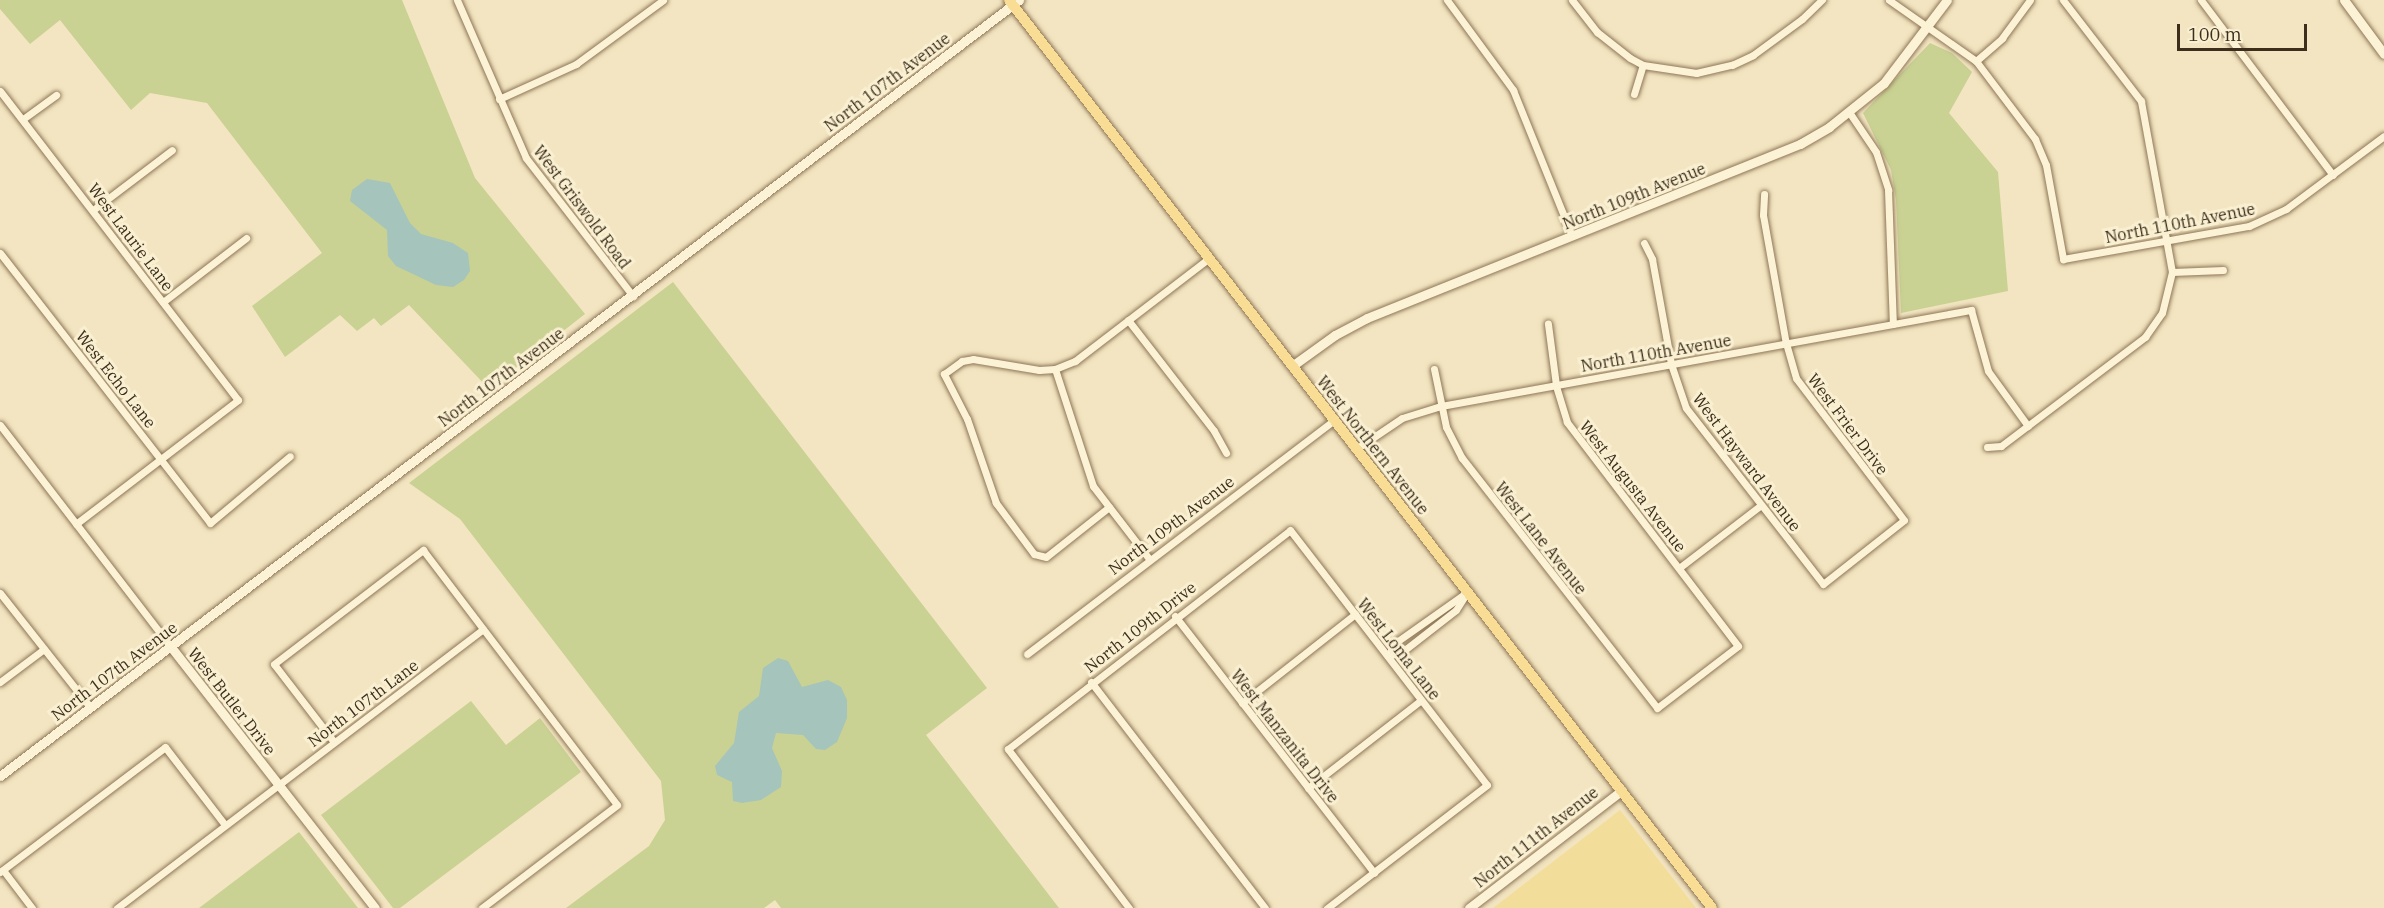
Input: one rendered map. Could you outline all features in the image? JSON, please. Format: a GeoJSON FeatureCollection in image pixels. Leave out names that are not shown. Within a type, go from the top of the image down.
{"type":"FeatureCollection","features":[{"type":"Feature","properties":{"kind":"main road","name":"West Northern Avenue"},"geometry":{"type":"LineString","coordinates":[[1014,2],[1356,449],[1713,908]]}},
{"type":"Feature","properties":{"kind":"street","name":"West Griswold Road"},"geometry":{"type":"LineString","coordinates":[[457,0],[499,99],[533,168],[633,296]]}},
{"type":"Feature","properties":{"kind":"street"},"geometry":{"type":"LineString","coordinates":[[499,99],[576,64],[663,0]]}},
{"type":"Feature","properties":{"kind":"street"},"geometry":{"type":"LineString","coordinates":[[1447,0],[1513,90],[1572,236]]}},
{"type":"Feature","properties":{"kind":"street"},"geometry":{"type":"LineString","coordinates":[[1572,0],[1610,44],[1644,65],[1696,73],[1732,65],[1776,40],[1821,0]]}},
{"type":"Feature","properties":{"kind":"street"},"geometry":{"type":"LineString","coordinates":[[1889,0],[1930,26],[1976,61],[2002,38],[2030,0]]}},
{"type":"Feature","properties":{"kind":"street","name":"North 109th Avenue"},"geometry":{"type":"LineString","coordinates":[[1292,366],[1354,325],[1762,162],[1800,144],[1849,112],[1892,75],[1947,0]]}},
{"type":"Feature","properties":{"kind":"street"},"geometry":{"type":"LineString","coordinates":[[1988,447],[2001,446],[2145,337],[2162,313],[2172,272],[2168,240],[2140,101],[2063,0]]}},
{"type":"Feature","properties":{"kind":"street"},"geometry":{"type":"LineString","coordinates":[[2201,0],[2332,175]]}},
{"type":"Feature","properties":{"kind":"street"},"geometry":{"type":"LineString","coordinates":[[2343,0],[2384,54]]}},
{"type":"Feature","properties":{"kind":"street","name":"North 107th Avenue"},"geometry":{"type":"LineString","coordinates":[[0,776],[633,296],[1014,2]]}},
{"type":"Feature","properties":{"kind":"street","name":"North 110th Avenue"},"geometry":{"type":"LineString","coordinates":[[1976,61],[2042,153],[2063,259],[2249,226],[2286,209],[2384,136]]}},
{"type":"Feature","properties":{"kind":"street"},"geometry":{"type":"LineString","coordinates":[[1634,94],[1644,65]]}},
{"type":"Feature","properties":{"kind":"street","name":"West Laurie Lane"},"geometry":{"type":"LineString","coordinates":[[0,91],[238,400],[162,459]]}},
{"type":"Feature","properties":{"kind":"street"},"geometry":{"type":"LineString","coordinates":[[22,119],[56,94]]}},
{"type":"Feature","properties":{"kind":"street"},"geometry":{"type":"LineString","coordinates":[[1849,112],[1876,152],[1888,190],[1893,324]]}},
{"type":"Feature","properties":{"kind":"street"},"geometry":{"type":"LineString","coordinates":[[93,210],[172,150]]}},
{"type":"Feature","properties":{"kind":"street","name":"West Frier Drive"},"geometry":{"type":"LineString","coordinates":[[1764,194],[1763,215],[1786,344],[1804,391],[1904,520],[1823,584]]}},
{"type":"Feature","properties":{"kind":"street"},"geometry":{"type":"LineString","coordinates":[[163,302],[246,238]]}},
{"type":"Feature","properties":{"kind":"street","name":"West Hayward Avenue"},"geometry":{"type":"LineString","coordinates":[[1644,243],[1652,259],[1671,364],[1686,408],[1823,584]]}},
{"type":"Feature","properties":{"kind":"street","name":"West Echo Lane"},"geometry":{"type":"LineString","coordinates":[[0,253],[210,523],[290,456]]}},
{"type":"Feature","properties":{"kind":"street"},"geometry":{"type":"LineString","coordinates":[[1108,507],[1040,558],[996,503],[967,419],[944,374],[973,359],[1055,369],[1075,361],[1209,258]]}},
{"type":"Feature","properties":{"kind":"street"},"geometry":{"type":"LineString","coordinates":[[2172,272],[2223,270]]}},
{"type":"Feature","properties":{"kind":"street","name":"North 110th Avenue"},"geometry":{"type":"LineString","coordinates":[[1356,449],[1402,418],[1441,406],[1971,310],[1988,371],[2028,426]]}},
{"type":"Feature","properties":{"kind":"street"},"geometry":{"type":"LineString","coordinates":[[1128,320],[1214,431],[1226,453]]}},
{"type":"Feature","properties":{"kind":"street","name":"West Augusta Avenue"},"geometry":{"type":"LineString","coordinates":[[1548,324],[1556,385],[1562,410],[1573,432],[1738,646]]}},
{"type":"Feature","properties":{"kind":"street"},"geometry":{"type":"LineString","coordinates":[[1055,369],[1084,467],[1108,507],[1150,560]]}},
{"type":"Feature","properties":{"kind":"street","name":"West Lane Avenue"},"geometry":{"type":"LineString","coordinates":[[1434,369],[1446,427],[1462,458],[1657,708],[1738,646]]}},
{"type":"Feature","properties":{"kind":"street","name":"North 109th Avenue"},"geometry":{"type":"LineString","coordinates":[[1026,654],[1334,420]]}},
{"type":"Feature","properties":{"kind":"street","name":"West Butler Drive"},"geometry":{"type":"LineString","coordinates":[[0,425],[375,908]]}},
{"type":"Feature","properties":{"kind":"street"},"geometry":{"type":"LineString","coordinates":[[76,524],[162,459]]}},
{"type":"Feature","properties":{"kind":"street"},"geometry":{"type":"LineString","coordinates":[[1679,568],[1761,505]]}},
{"type":"Feature","properties":{"kind":"street","name":"West Loma Lane"},"geometry":{"type":"LineString","coordinates":[[1290,530],[1487,785],[1374,873]]}},
{"type":"Feature","properties":{"kind":"street","name":"North 109th Drive"},"geometry":{"type":"LineString","coordinates":[[1129,908],[1008,749],[1175,616],[1290,530]]}},
{"type":"Feature","properties":{"kind":"street"},"geometry":{"type":"LineString","coordinates":[[334,742],[274,664],[423,550],[617,805],[482,908]]}},
{"type":"Feature","properties":{"kind":"street"},"geometry":{"type":"LineString","coordinates":[[1388,656],[1395,643],[1468,591]]}},
{"type":"Feature","properties":{"kind":"street"},"geometry":{"type":"LineString","coordinates":[[1388,656],[1402,652],[1456,610],[1468,591]]}},
{"type":"Feature","properties":{"kind":"street"},"geometry":{"type":"LineString","coordinates":[[0,594],[90,707]]}},
{"type":"Feature","properties":{"kind":"street"},"geometry":{"type":"LineString","coordinates":[[1242,703],[1355,614]]}},
{"type":"Feature","properties":{"kind":"street","name":"West Manzanita Drive"},"geometry":{"type":"LineString","coordinates":[[1175,616],[1374,873]]}},
{"type":"Feature","properties":{"kind":"street","name":"North 107th Lane"},"geometry":{"type":"LineString","coordinates":[[117,908],[483,629]]}},
{"type":"Feature","properties":{"kind":"street"},"geometry":{"type":"LineString","coordinates":[[0,682],[44,649]]}},
{"type":"Feature","properties":{"kind":"street"},"geometry":{"type":"LineString","coordinates":[[1091,682],[1265,908]]}},
{"type":"Feature","properties":{"kind":"street"},"geometry":{"type":"LineString","coordinates":[[1308,788],[1421,700]]}},
{"type":"Feature","properties":{"kind":"street"},"geometry":{"type":"LineString","coordinates":[[32,908],[1,871],[165,747],[225,825]]}},
{"type":"Feature","properties":{"kind":"street","name":"North 111th Avenue"},"geometry":{"type":"LineString","coordinates":[[1469,908],[1622,790]]}},
{"type":"Feature","properties":{"kind":"street"},"geometry":{"type":"LineString","coordinates":[[1332,906],[1374,873]]}},
{"type":"Feature","properties":{"kind":"green space"},"geometry":{"type":"Polygon","coordinates":[[[0,0],[402,0],[475,178],[585,314],[489,389],[409,305],[381,326],[374,318],[357,331],[340,315],[285,357],[252,306],[322,253],[207,103],[150,93],[131,110],[60,20],[30,44],[0,9],[0,0]]]}},
{"type":"Feature","properties":{"kind":"green space"},"geometry":{"type":"Polygon","coordinates":[[[1930,43],[1952,53],[1972,72],[1949,113],[1998,172],[2008,291],[1901,313],[1896,200],[1891,170],[1863,113],[1930,43]]]}},
{"type":"Feature","properties":{"kind":"green space"},"geometry":{"type":"Polygon","coordinates":[[[673,282],[987,688],[926,735],[1059,908],[781,908],[775,900],[764,908],[566,908],[649,846],[665,820],[661,781],[460,519],[409,483],[673,282]]]}},
{"type":"Feature","properties":{"kind":"green space"},"geometry":{"type":"Polygon","coordinates":[[[471,701],[506,745],[540,718],[581,772],[400,908],[393,908],[321,815],[471,701]]]}},
{"type":"Feature","properties":{"kind":"green space"},"geometry":{"type":"Polygon","coordinates":[[[299,832],[358,908],[199,908],[299,832]]]}},
{"type":"Feature","properties":{"kind":"sand"},"geometry":{"type":"Polygon","coordinates":[[[1620,810],[1696,908],[1493,908],[1620,810]]]}},
{"type":"Feature","properties":{"kind":"water"},"geometry":{"type":"Polygon","coordinates":[[[367,179],[390,183],[410,223],[421,234],[453,243],[468,253],[470,271],[464,280],[453,287],[436,285],[396,266],[388,256],[387,230],[350,201],[352,190],[367,179]]]}},
{"type":"Feature","properties":{"kind":"water"},"geometry":{"type":"Polygon","coordinates":[[[778,658],[788,661],[802,687],[828,680],[841,687],[847,700],[847,718],[837,742],[825,750],[816,749],[803,735],[776,733],[772,748],[782,771],[781,787],[761,800],[742,803],[733,801],[732,782],[717,775],[715,766],[734,743],[739,712],[759,696],[763,668],[778,658]]]}}]}
